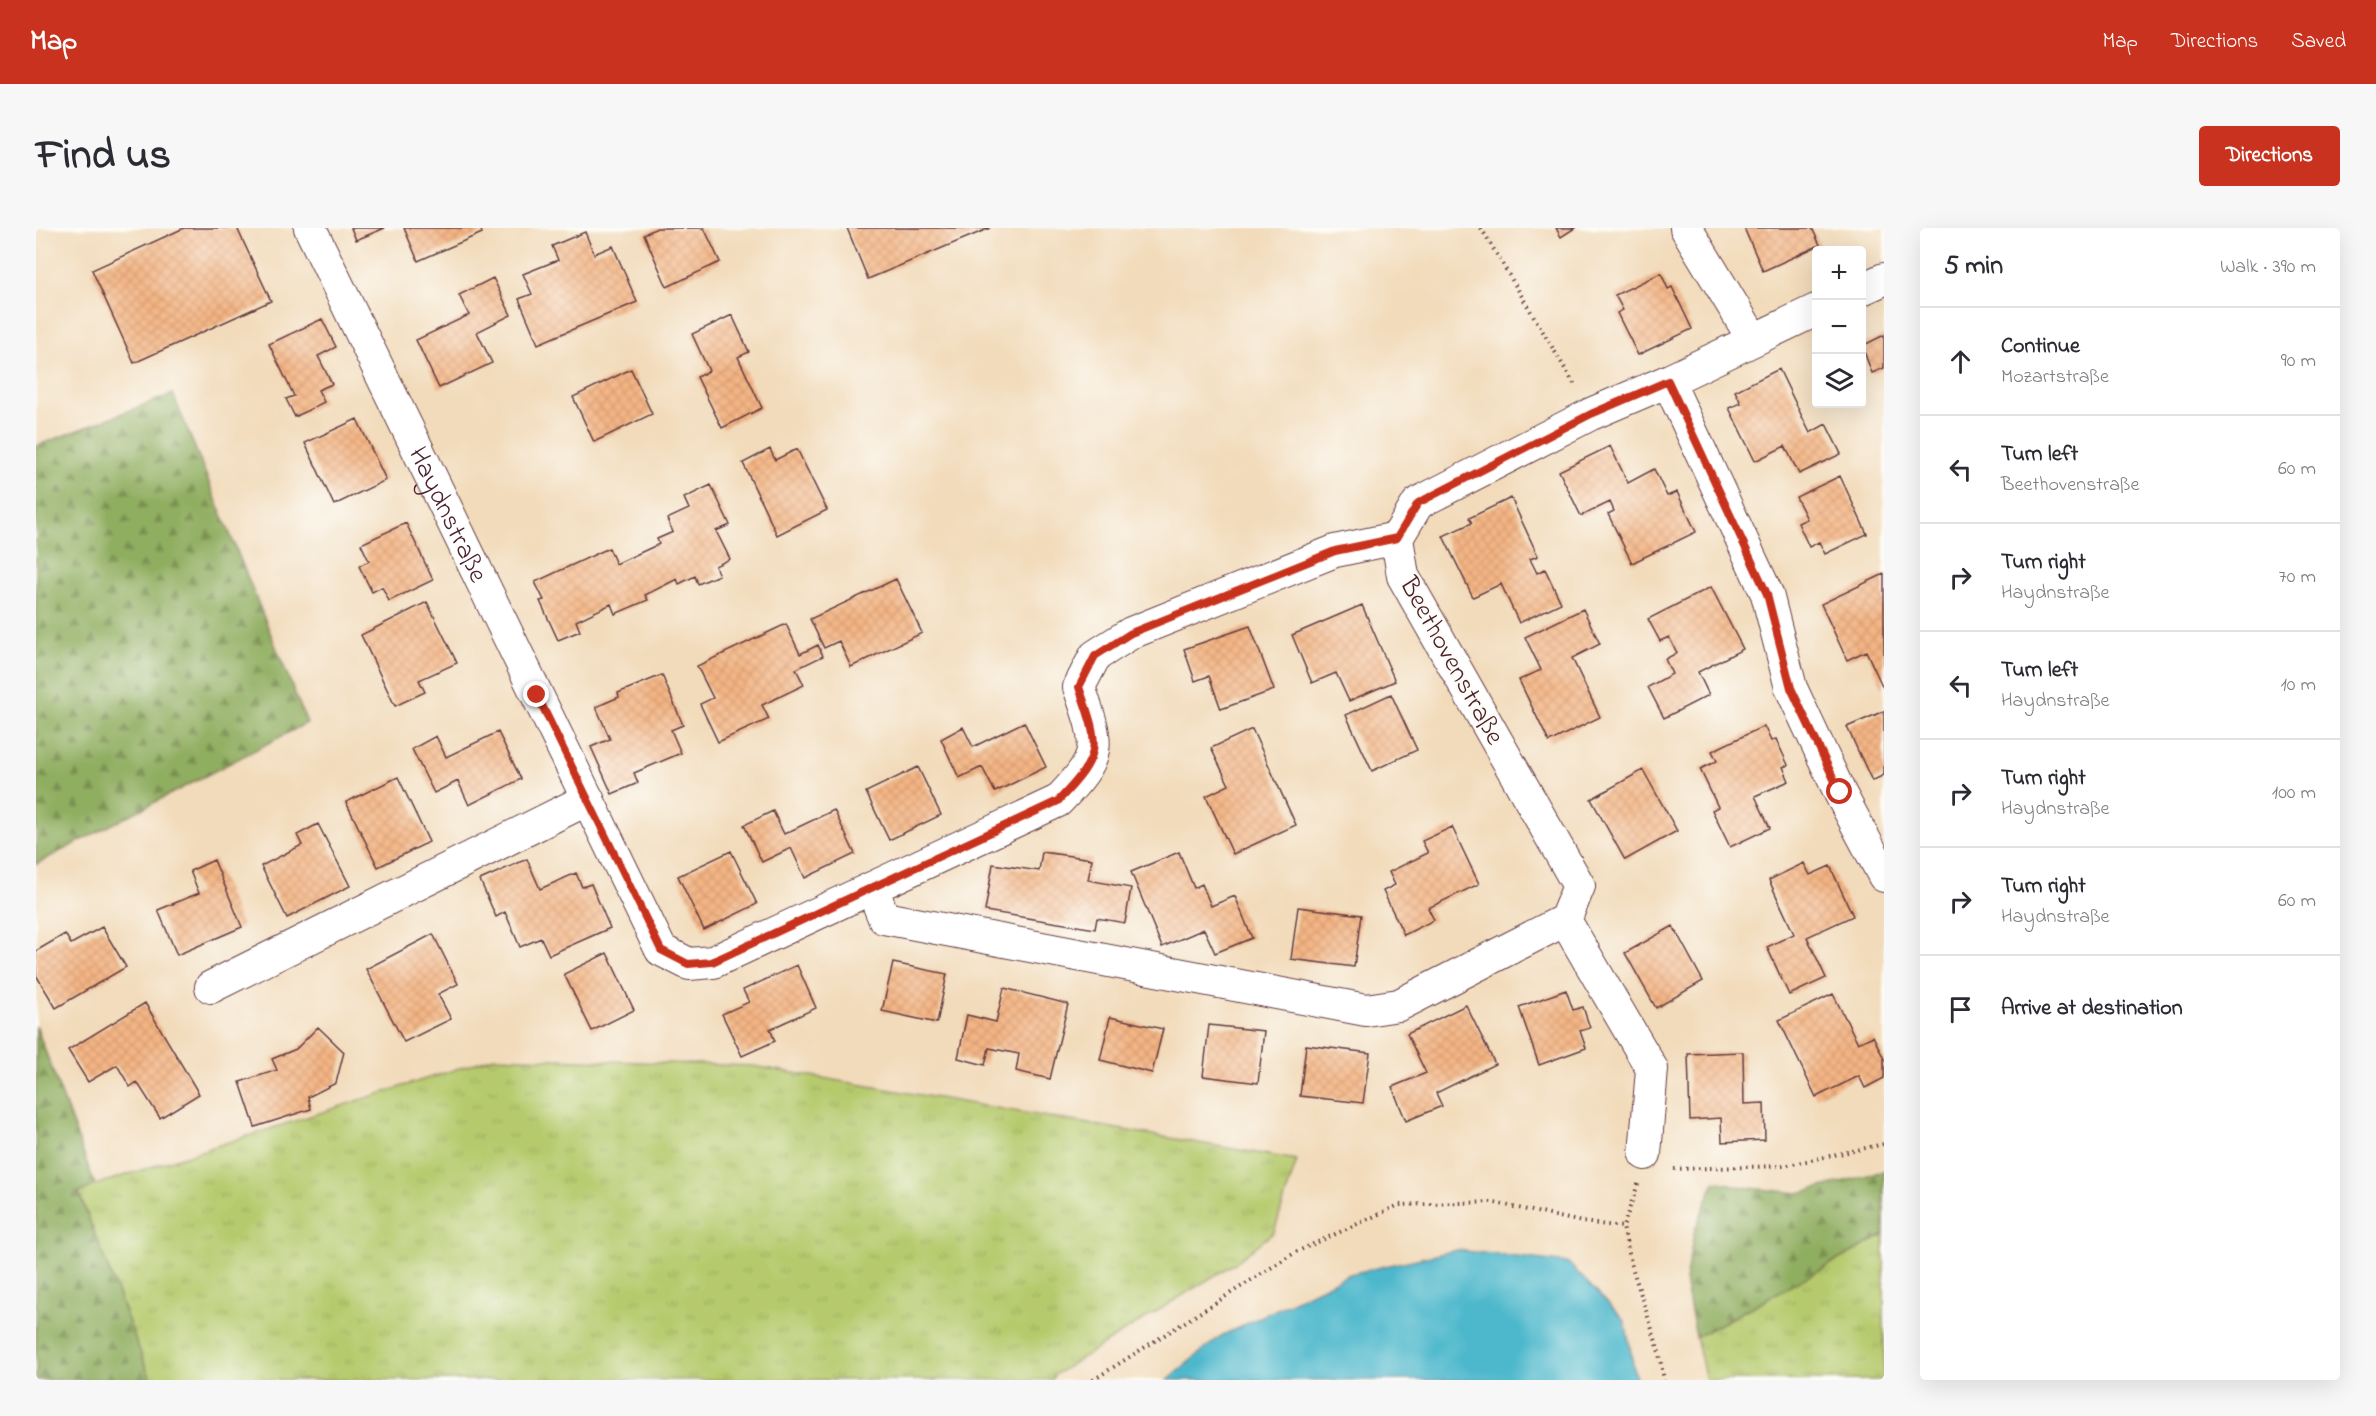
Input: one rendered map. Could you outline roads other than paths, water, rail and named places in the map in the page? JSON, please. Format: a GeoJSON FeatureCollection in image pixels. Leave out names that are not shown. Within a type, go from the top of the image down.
{"type":"FeatureCollection","features":[{"type":"Feature","properties":{"kind":"street","name":"Haydnstraße"},"geometry":{"type":"LineString","coordinates":[[310,228],[661,950],[688,964],[712,962],[1058,801],[1082,776],[1095,750],[1091,723],[1079,687],[1095,656],[1131,633],[1335,551],[1397,538]]}},
{"type":"Feature","properties":{"kind":"street"},"geometry":{"type":"LineString","coordinates":[[1686,228],[1753,339]]}},
{"type":"Feature","properties":{"kind":"street"},"geometry":{"type":"LineString","coordinates":[[1866,288],[1884,279]]}},
{"type":"Feature","properties":{"kind":"street"},"geometry":{"type":"LineString","coordinates":[[1397,538],[1418,503],[1591,414],[1668,381],[1812,312]]}},
{"type":"Feature","properties":{"kind":"street"},"geometry":{"type":"LineString","coordinates":[[1668,381],[1767,594],[1791,688],[1840,792],[1884,876]]}},
{"type":"Feature","properties":{"kind":"street","name":"Beethovenstraße"},"geometry":{"type":"LineString","coordinates":[[1397,538],[1403,576],[1579,886],[1565,921]]}},
{"type":"Feature","properties":{"kind":"street"},"geometry":{"type":"LineString","coordinates":[[210,987],[588,799]]}},
{"type":"Feature","properties":{"kind":"street"},"geometry":{"type":"LineString","coordinates":[[872,888],[884,918],[1366,1010],[1399,1005],[1565,921],[1652,1069],[1644,1162]]}},
{"type":"Feature","properties":{"kind":"water"},"geometry":{"type":"Polygon","coordinates":[[[1457,1250],[1568,1263],[1625,1321],[1636,1380],[1167,1380],[1221,1336],[1350,1274],[1457,1250]]]}}]}
